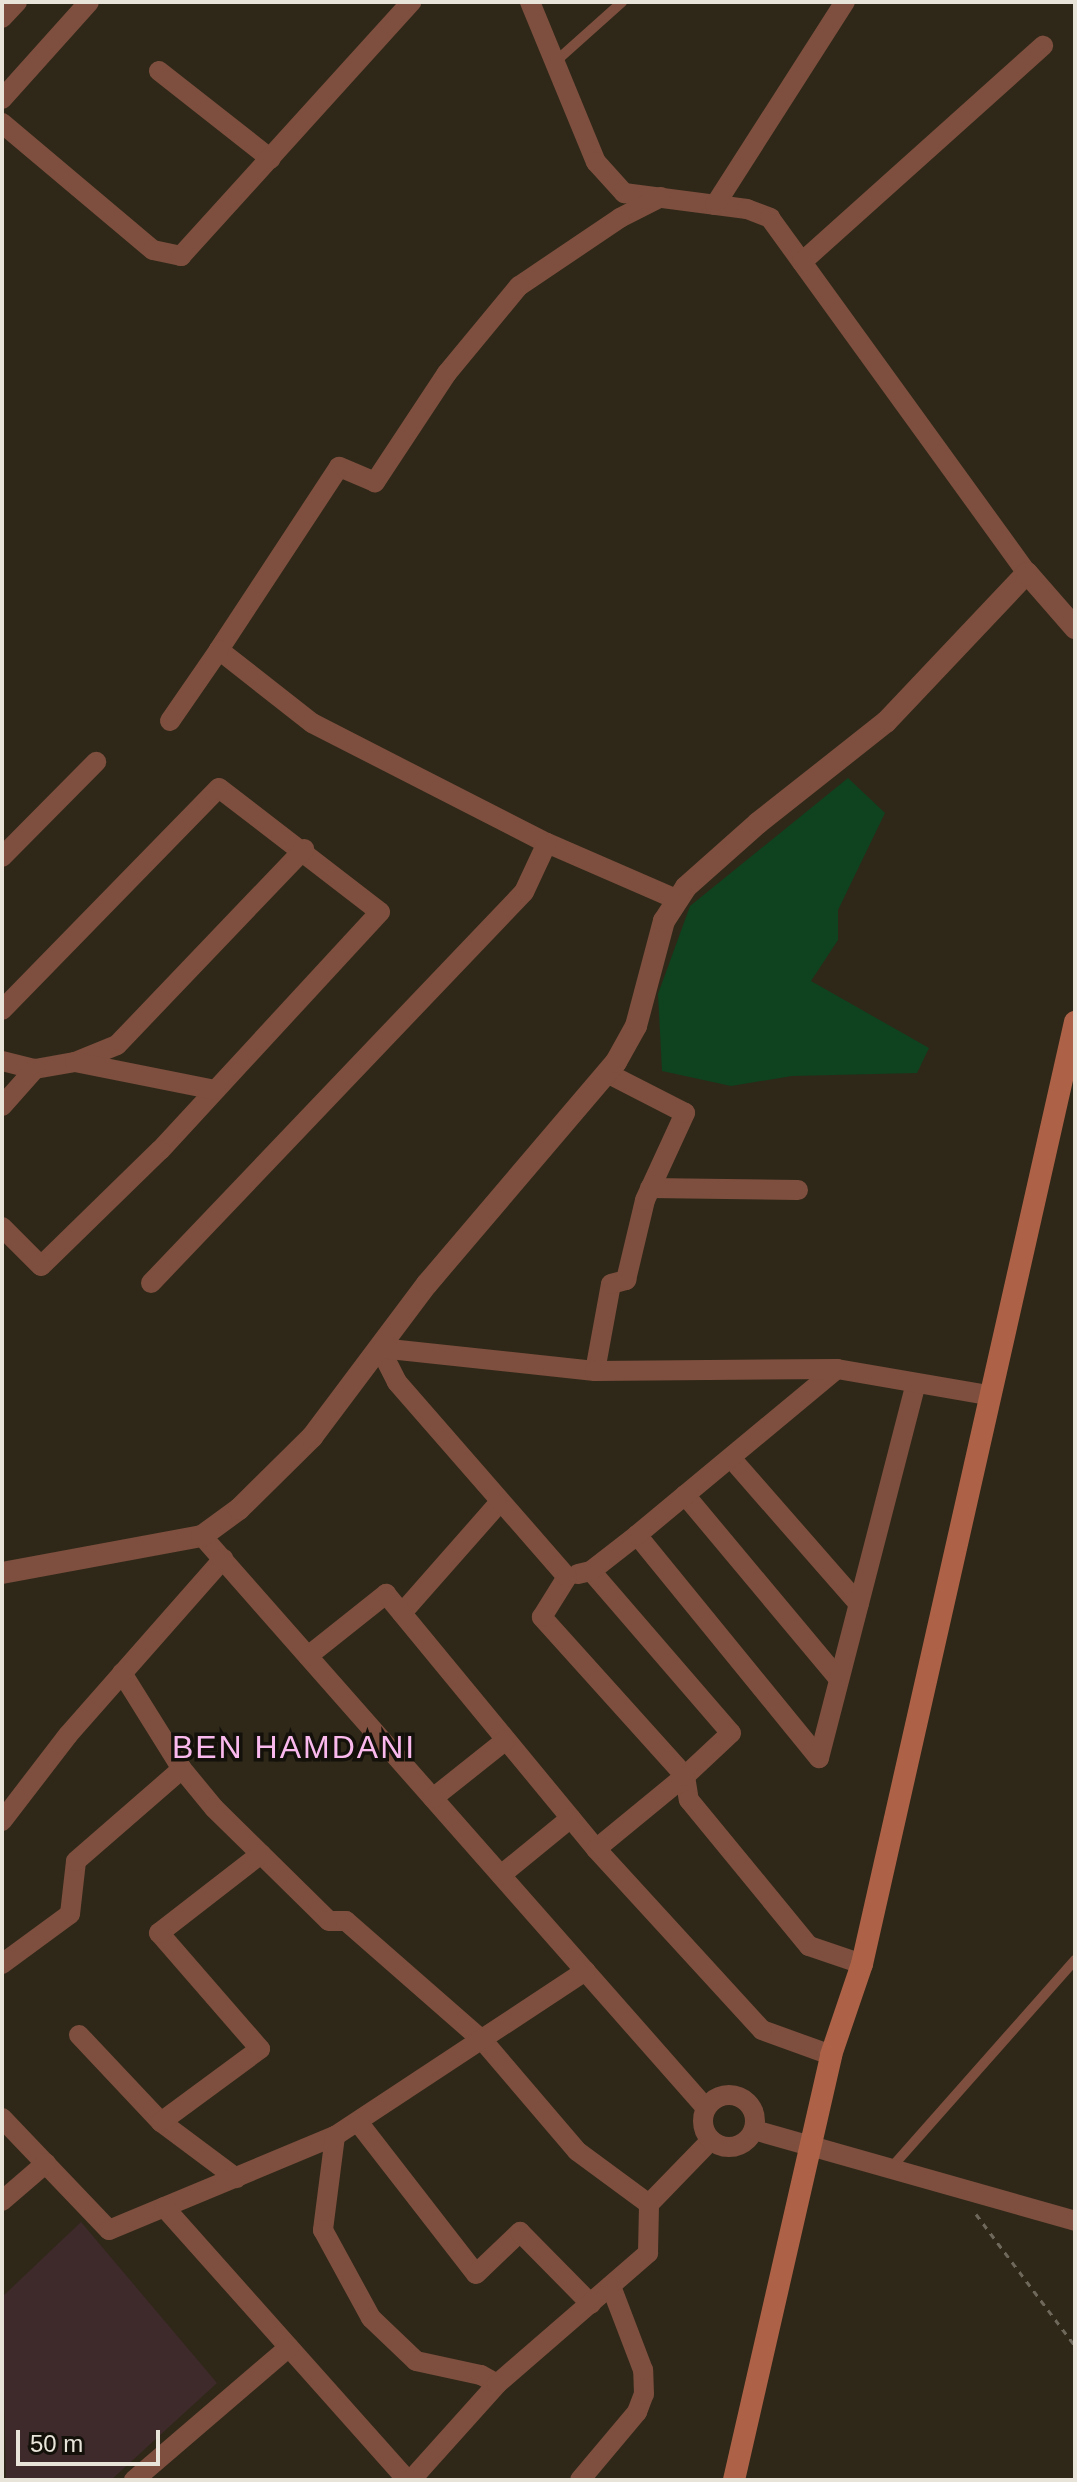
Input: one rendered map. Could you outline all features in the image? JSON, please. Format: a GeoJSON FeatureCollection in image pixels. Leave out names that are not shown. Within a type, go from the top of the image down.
{"type":"FeatureCollection","features":[{"type":"Feature","properties":{"kind":"main road"},"geometry":{"type":"LineString","coordinates":[[734,2480],[813,2151],[831,2055],[862,1964],[987,1395],[1075,1022]]}},
{"type":"Feature","properties":{"kind":"street"},"geometry":{"type":"LineString","coordinates":[[2,18],[17,2]]}},
{"type":"Feature","properties":{"kind":"street"},"geometry":{"type":"LineString","coordinates":[[2,123],[167,256],[181,256],[197,243],[411,2]]}},
{"type":"Feature","properties":{"kind":"street"},"geometry":{"type":"LineString","coordinates":[[530,2],[596,162],[624,193],[715,205],[770,218],[1027,573],[1075,628]]}},
{"type":"Feature","properties":{"kind":"street"},"geometry":{"type":"LineString","coordinates":[[715,205],[845,2]]}},
{"type":"Feature","properties":{"kind":"street"},"geometry":{"type":"LineString","coordinates":[[2,99],[83,4]]}},
{"type":"Feature","properties":{"kind":"street"},"geometry":{"type":"LineString","coordinates":[[802,262],[1043,46]]}},
{"type":"Feature","properties":{"kind":"street"},"geometry":{"type":"LineString","coordinates":[[159,71],[271,159]]}},
{"type":"Feature","properties":{"kind":"street"},"geometry":{"type":"LineString","coordinates":[[170,721],[339,467],[375,482],[447,373],[519,286],[620,218],[661,197]]}},
{"type":"Feature","properties":{"kind":"street"},"geometry":{"type":"LineString","coordinates":[[2,1573],[202,1536],[239,1509],[312,1437],[380,1348],[607,1073],[636,1026],[664,921],[678,900],[758,823],[886,722],[1027,573]]}},
{"type":"Feature","properties":{"kind":"street"},"geometry":{"type":"LineString","coordinates":[[219,650],[312,723],[547,843],[678,900]]}},
{"type":"Feature","properties":{"kind":"street"},"geometry":{"type":"LineString","coordinates":[[2,857],[96,762]]}},
{"type":"Feature","properties":{"kind":"street"},"geometry":{"type":"LineString","coordinates":[[2,1010],[219,788],[304,849],[380,912],[215,1090],[41,1266],[2,1227]]}},
{"type":"Feature","properties":{"kind":"street"},"geometry":{"type":"LineString","coordinates":[[151,1283],[524,892],[547,843]]}},
{"type":"Feature","properties":{"kind":"street"},"geometry":{"type":"LineString","coordinates":[[2,1061],[35,1069],[75,1062],[117,1045],[304,849]]}},
{"type":"Feature","properties":{"kind":"street"},"geometry":{"type":"LineString","coordinates":[[75,1062],[215,1090]]}},
{"type":"Feature","properties":{"kind":"street"},"geometry":{"type":"LineString","coordinates":[[2,1106],[35,1069]]}},
{"type":"Feature","properties":{"kind":"street"},"geometry":{"type":"LineString","coordinates":[[595,1371],[611,1284],[626,1280],[650,1188],[685,1113],[607,1073]]}},
{"type":"Feature","properties":{"kind":"street"},"geometry":{"type":"LineString","coordinates":[[650,1188],[798,1190]]}},
{"type":"Feature","properties":{"kind":"street"},"geometry":{"type":"LineString","coordinates":[[380,1348],[595,1371],[837,1369],[987,1395]]}},
{"type":"Feature","properties":{"kind":"street"},"geometry":{"type":"LineString","coordinates":[[380,1348],[397,1382],[499,1503],[567,1577]]}},
{"type":"Feature","properties":{"kind":"street"},"geometry":{"type":"LineString","coordinates":[[837,1369],[591,1571],[567,1577],[542,1617],[685,1776],[689,1800],[809,1946],[862,1964]]}},
{"type":"Feature","properties":{"kind":"street"},"geometry":{"type":"LineString","coordinates":[[637,1535],[819,1758],[916,1383]]}},
{"type":"Feature","properties":{"kind":"street"},"geometry":{"type":"LineString","coordinates":[[731,1458],[859,1604]]}},
{"type":"Feature","properties":{"kind":"street"},"geometry":{"type":"LineString","coordinates":[[685,1495],[839,1679]]}},
{"type":"Feature","properties":{"kind":"street"},"geometry":{"type":"LineString","coordinates":[[402,1613],[499,1503]]}},
{"type":"Feature","properties":{"kind":"street"},"geometry":{"type":"LineString","coordinates":[[202,1536],[706,2108]]}},
{"type":"Feature","properties":{"kind":"street"},"geometry":{"type":"LineString","coordinates":[[2,1821],[122,1673],[223,1559]]}},
{"type":"Feature","properties":{"kind":"street"},"geometry":{"type":"LineString","coordinates":[[591,1571],[731,1733],[685,1776],[596,1849]]}},
{"type":"Feature","properties":{"kind":"street"},"geometry":{"type":"LineString","coordinates":[[308,1656],[386,1594],[596,1849],[762,2030],[831,2055]]}},
{"type":"Feature","properties":{"kind":"street"},"geometry":{"type":"LineString","coordinates":[[122,1673],[182,1769],[261,1854],[329,1921],[346,1921],[484,2042],[577,2151],[649,2204]]}},
{"type":"Feature","properties":{"kind":"street"},"geometry":{"type":"LineString","coordinates":[[433,1798],[506,1740]]}},
{"type":"Feature","properties":{"kind":"street"},"geometry":{"type":"LineString","coordinates":[[2,1964],[70,1914],[76,1861],[182,1769]]}},
{"type":"Feature","properties":{"kind":"street"},"geometry":{"type":"LineString","coordinates":[[501,1875],[571,1818]]}},
{"type":"Feature","properties":{"kind":"street"},"geometry":{"type":"LineString","coordinates":[[161,2122],[260,2049],[159,1933],[261,1854]]}},
{"type":"Feature","properties":{"kind":"street"},"geometry":{"type":"LineString","coordinates":[[2,2118],[109,2230],[335,2136],[484,2042],[585,1971]]}},
{"type":"Feature","properties":{"kind":"street"},"geometry":{"type":"LineString","coordinates":[[79,2035],[161,2122],[236,2178]]}},
{"type":"Feature","properties":{"kind":"street"},"geometry":{"type":"LineString","coordinates":[[720,2097],[744,2100],[754,2113],[754,2130],[735,2147],[711,2140],[704,2124],[706,2108],[720,2097]]}},
{"type":"Feature","properties":{"kind":"street"},"geometry":{"type":"LineString","coordinates":[[358,2122],[476,2274],[520,2232],[591,2304]]}},
{"type":"Feature","properties":{"kind":"street"},"geometry":{"type":"LineString","coordinates":[[754,2130],[813,2151],[890,2169],[959,2192],[1075,2221]]}},
{"type":"Feature","properties":{"kind":"street"},"geometry":{"type":"LineString","coordinates":[[335,2136],[323,2230],[371,2318],[416,2361],[481,2375],[497,2384]]}},
{"type":"Feature","properties":{"kind":"street"},"geometry":{"type":"LineString","coordinates":[[164,2207],[409,2480],[497,2384],[648,2253],[649,2204],[711,2140]]}},
{"type":"Feature","properties":{"kind":"street"},"geometry":{"type":"LineString","coordinates":[[2,2201],[46,2163]]}},
{"type":"Feature","properties":{"kind":"street"},"geometry":{"type":"LineString","coordinates":[[580,2480],[637,2412],[644,2394],[643,2370],[611,2286]]}},
{"type":"Feature","properties":{"kind":"street"},"geometry":{"type":"LineString","coordinates":[[134,2480],[289,2347]]}},
{"type":"Feature","properties":{"kind":"lane"},"geometry":{"type":"LineString","coordinates":[[554,63],[622,2]]}},
{"type":"Feature","properties":{"kind":"lane"},"geometry":{"type":"LineString","coordinates":[[890,2169],[1075,1960]]}},
{"type":"Feature","properties":{"kind":"path"},"geometry":{"type":"LineString","coordinates":[[959,2192],[1075,2346]]}},
{"type":"Feature","properties":{"kind":"shaded area"},"geometry":{"type":"Polygon","coordinates":[[[81,2222],[217,2383],[111,2480],[6,2480],[2,2297],[81,2222]]]}},
{"type":"Feature","properties":{"kind":"green space"},"geometry":{"type":"Polygon","coordinates":[[[848,778],[885,813],[838,910],[838,940],[811,981],[929,1048],[917,1073],[792,1076],[731,1086],[662,1071],[658,994],[690,906],[848,778]]]}},
{"type":"Feature","properties":{"kind":"district","name":"BEN HAMDANI"},"geometry":{"type":"Point","coordinates":[294,1747]}}]}
